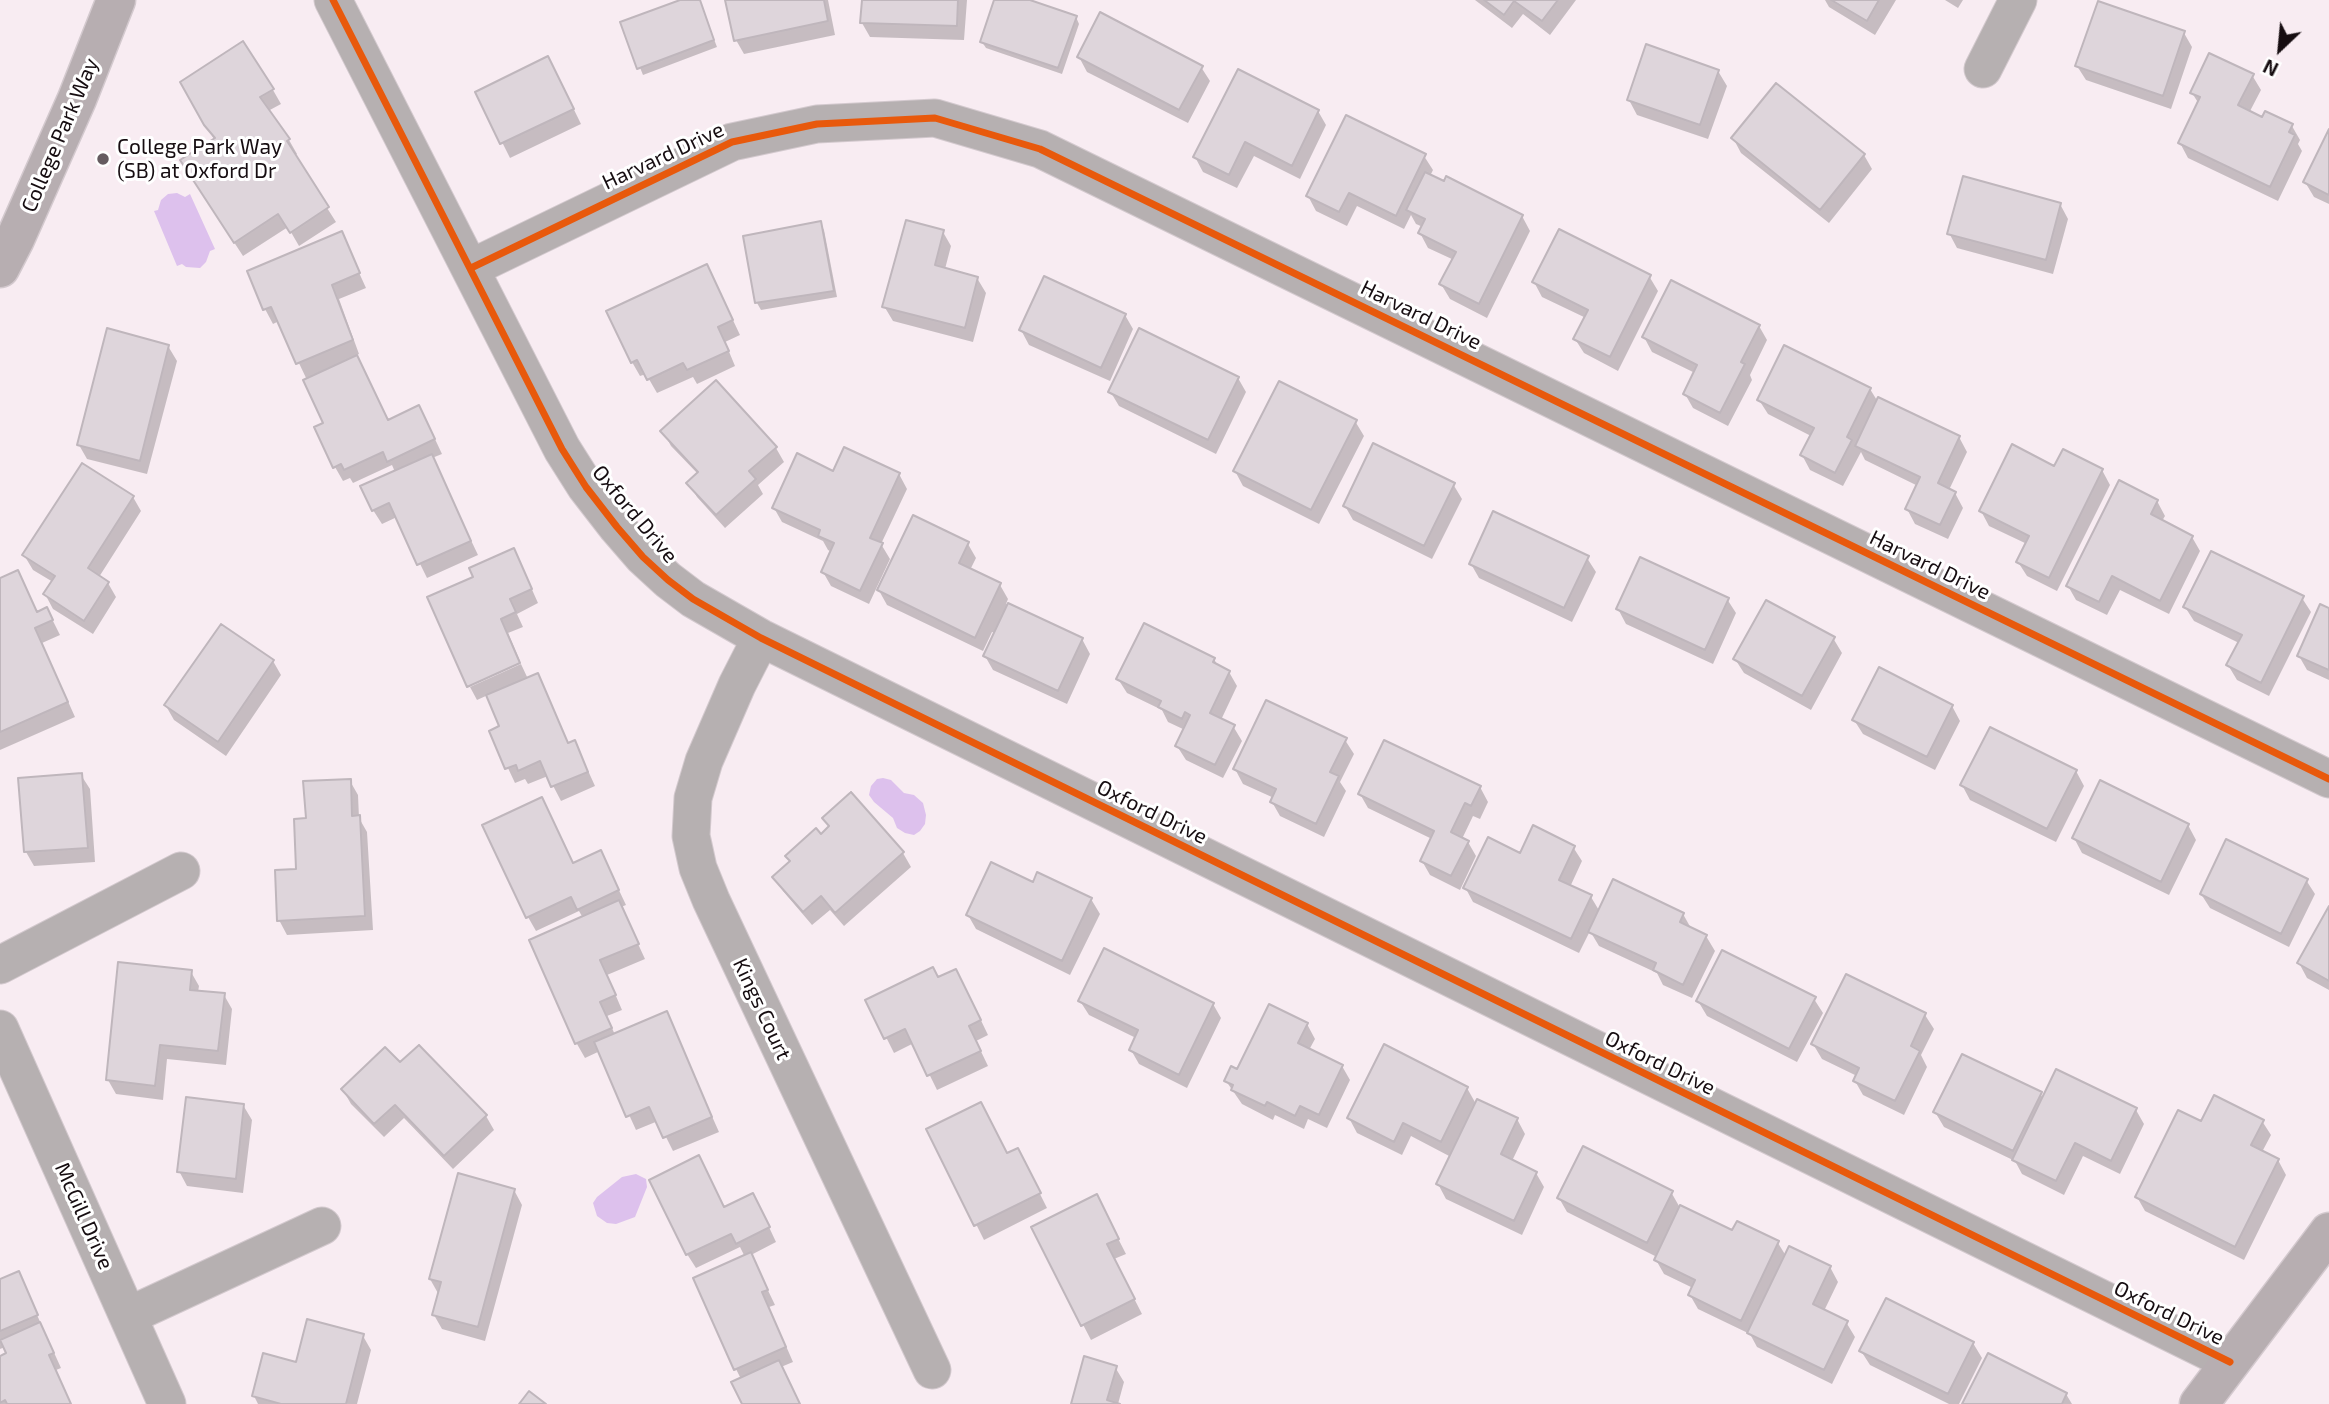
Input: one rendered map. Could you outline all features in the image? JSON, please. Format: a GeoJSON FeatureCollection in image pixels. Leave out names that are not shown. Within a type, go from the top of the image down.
{"type":"FeatureCollection","features":[{"type":"Feature","properties":{"kind":"street","name":"College Park Way"},"geometry":{"type":"LineString","coordinates":[[0,268],[15,239],[117,0]]}},
{"type":"Feature","properties":{"kind":"street","name":"Oxford Drive"},"geometry":{"type":"LineString","coordinates":[[333,0],[562,449],[601,507],[643,556],[668,580],[694,599],[761,638],[2230,1362]]}},
{"type":"Feature","properties":{"kind":"street"},"geometry":{"type":"LineString","coordinates":[[1983,69],[2018,0]]}},
{"type":"Feature","properties":{"kind":"street","name":"Harvard Drive"},"geometry":{"type":"LineString","coordinates":[[471,268],[733,142],[817,124],[934,118],[1040,149],[2329,779]]}},
{"type":"Feature","properties":{"kind":"street","name":"Kings Court"},"geometry":{"type":"LineString","coordinates":[[761,638],[704,761],[693,798],[691,836],[698,868],[710,900],[932,1370]]}},
{"type":"Feature","properties":{"kind":"street"},"geometry":{"type":"LineString","coordinates":[[0,965],[181,871]]}},
{"type":"Feature","properties":{"kind":"street","name":"McGill Drive"},"geometry":{"type":"LineString","coordinates":[[0,1029],[167,1404]]}},
{"type":"Feature","properties":{"kind":"street"},"geometry":{"type":"LineString","coordinates":[[128,1316],[322,1226]]}},
{"type":"Feature","properties":{"kind":"street"},"geometry":{"type":"LineString","coordinates":[[2199,1404],[2329,1232]]}},
{"type":"Feature","properties":{"kind":"shaded area"},"geometry":{"type":"Polygon","coordinates":[[[177,193],[185,197],[190,194],[215,249],[210,251],[206,262],[200,268],[182,264],[177,266],[154,211],[158,210],[161,200],[168,194],[177,193]]]}},
{"type":"Feature","properties":{"kind":"shaded area"},"geometry":{"type":"Polygon","coordinates":[[[877,779],[891,780],[904,793],[914,795],[923,803],[925,824],[914,835],[897,828],[893,818],[869,795],[871,786],[877,779]]]}},
{"type":"Feature","properties":{"kind":"shaded area"},"geometry":{"type":"Polygon","coordinates":[[[636,1174],[646,1179],[647,1187],[635,1217],[616,1224],[607,1223],[597,1216],[593,1203],[597,1197],[622,1177],[636,1174]]]}},
{"type":"Feature","properties":{"kind":"building"},"geometry":{"type":"Polygon","coordinates":[[[680,0],[700,0],[714,40],[637,69],[620,22],[680,0]]]}},
{"type":"Feature","properties":{"kind":"building"},"geometry":{"type":"Polygon","coordinates":[[[725,0],[824,0],[828,21],[734,41],[725,0]]]}},
{"type":"Feature","properties":{"kind":"building"},"geometry":{"type":"Polygon","coordinates":[[[862,0],[958,0],[957,26],[860,23],[862,0]]]}},
{"type":"Feature","properties":{"kind":"building"},"geometry":{"type":"Polygon","coordinates":[[[994,0],[1030,0],[1077,16],[1058,68],[980,42],[994,0]]]}},
{"type":"Feature","properties":{"kind":"building"},"geometry":{"type":"Polygon","coordinates":[[[1484,0],[1558,0],[1542,21],[1514,1],[1504,15],[1484,0]]]}},
{"type":"Feature","properties":{"kind":"building"},"geometry":{"type":"Polygon","coordinates":[[[1831,0],[1879,0],[1867,21],[1831,0]]]}},
{"type":"Feature","properties":{"kind":"building"},"geometry":{"type":"Polygon","coordinates":[[[2098,1],[2185,31],[2163,96],[2075,66],[2098,1]]]}},
{"type":"Feature","properties":{"kind":"building"},"geometry":{"type":"Polygon","coordinates":[[[1100,12],[1203,66],[1179,110],[1077,57],[1100,12]]]}},
{"type":"Feature","properties":{"kind":"building"},"geometry":{"type":"Polygon","coordinates":[[[243,41],[274,89],[260,97],[290,139],[287,141],[329,207],[290,233],[278,214],[234,243],[180,160],[215,138],[204,125],[180,82],[243,41]]]}},
{"type":"Feature","properties":{"kind":"building"},"geometry":{"type":"Polygon","coordinates":[[[1646,44],[1719,70],[1700,125],[1627,100],[1646,44]]]}},
{"type":"Feature","properties":{"kind":"building"},"geometry":{"type":"Polygon","coordinates":[[[2209,53],[2254,74],[2238,105],[2262,117],[2265,111],[2293,124],[2289,132],[2295,135],[2270,187],[2178,143],[2200,97],[2190,93],[2209,53]]]}},
{"type":"Feature","properties":{"kind":"building"},"geometry":{"type":"Polygon","coordinates":[[[548,56],[574,109],[500,144],[475,92],[548,56]]]}},
{"type":"Feature","properties":{"kind":"building"},"geometry":{"type":"Polygon","coordinates":[[[1238,69],[1319,110],[1292,166],[1245,142],[1229,175],[1193,157],[1238,69]]]}},
{"type":"Feature","properties":{"kind":"building"},"geometry":{"type":"Polygon","coordinates":[[[1776,83],[1865,154],[1820,210],[1731,138],[1776,83]]]}},
{"type":"Feature","properties":{"kind":"building"},"geometry":{"type":"Polygon","coordinates":[[[1346,115],[1426,154],[1396,216],[1349,193],[1339,212],[1306,196],[1346,115]]]}},
{"type":"Feature","properties":{"kind":"building"},"geometry":{"type":"Polygon","coordinates":[[[2329,129],[2329,195],[2303,182],[2329,129]]]}},
{"type":"Feature","properties":{"kind":"building"},"geometry":{"type":"Polygon","coordinates":[[[1425,172],[1444,181],[1446,176],[1523,215],[1479,304],[1439,284],[1456,252],[1418,233],[1425,219],[1406,210],[1425,172]]]}},
{"type":"Feature","properties":{"kind":"building"},"geometry":{"type":"Polygon","coordinates":[[[1963,176],[2061,203],[2046,260],[1947,234],[1963,176]]]}},
{"type":"Feature","properties":{"kind":"building"},"geometry":{"type":"Polygon","coordinates":[[[906,220],[944,230],[935,265],[978,277],[965,328],[882,307],[906,220]]]}},
{"type":"Feature","properties":{"kind":"building"},"geometry":{"type":"Polygon","coordinates":[[[821,221],[834,291],[755,303],[743,236],[821,221]]]}},
{"type":"Feature","properties":{"kind":"building"},"geometry":{"type":"Polygon","coordinates":[[[1559,229],[1651,275],[1610,357],[1573,339],[1588,310],[1532,282],[1559,229]]]}},
{"type":"Feature","properties":{"kind":"building"},"geometry":{"type":"Polygon","coordinates":[[[342,231],[360,273],[332,285],[353,340],[296,364],[271,307],[263,310],[247,271],[342,231]]]}},
{"type":"Feature","properties":{"kind":"building"},"geometry":{"type":"Polygon","coordinates":[[[707,264],[733,320],[718,327],[729,351],[687,370],[683,363],[647,380],[637,360],[631,363],[606,311],[707,264]]]}},
{"type":"Feature","properties":{"kind":"building"},"geometry":{"type":"Polygon","coordinates":[[[1044,276],[1126,314],[1101,368],[1019,330],[1044,276]]]}},
{"type":"Feature","properties":{"kind":"building"},"geometry":{"type":"Polygon","coordinates":[[[1671,280],[1760,325],[1741,362],[1745,364],[1720,413],[1683,394],[1697,365],[1642,337],[1671,280]]]}},
{"type":"Feature","properties":{"kind":"building"},"geometry":{"type":"Polygon","coordinates":[[[107,328],[169,345],[140,461],[77,445],[107,328]]]}},
{"type":"Feature","properties":{"kind":"building"},"geometry":{"type":"Polygon","coordinates":[[[1139,328],[1239,377],[1208,440],[1108,392],[1139,328]]]}},
{"type":"Feature","properties":{"kind":"building"},"geometry":{"type":"Polygon","coordinates":[[[1784,345],[1871,388],[1847,437],[1852,440],[1835,473],[1800,455],[1814,428],[1757,400],[1784,345]]]}},
{"type":"Feature","properties":{"kind":"building"},"geometry":{"type":"Polygon","coordinates":[[[357,355],[388,420],[419,405],[435,439],[387,462],[383,452],[344,470],[341,464],[333,468],[314,427],[323,423],[303,380],[357,355]]]}},
{"type":"Feature","properties":{"kind":"building"},"geometry":{"type":"Polygon","coordinates":[[[716,380],[777,447],[749,471],[756,479],[716,515],[686,483],[698,472],[660,431],[716,380]]]}},
{"type":"Feature","properties":{"kind":"building"},"geometry":{"type":"Polygon","coordinates":[[[1279,381],[1357,420],[1311,510],[1233,471],[1279,381]]]}},
{"type":"Feature","properties":{"kind":"building"},"geometry":{"type":"Polygon","coordinates":[[[1878,397],[1960,436],[1938,483],[1956,492],[1940,525],[1905,509],[1920,477],[1855,446],[1878,397]]]}},
{"type":"Feature","properties":{"kind":"building"},"geometry":{"type":"Polygon","coordinates":[[[1373,443],[1455,483],[1424,546],[1343,506],[1373,443]]]}},
{"type":"Feature","properties":{"kind":"building"},"geometry":{"type":"Polygon","coordinates":[[[2012,444],[2054,466],[2063,449],[2103,469],[2049,578],[2016,562],[2029,536],[1979,511],[2012,444]]]}},
{"type":"Feature","properties":{"kind":"building"},"geometry":{"type":"Polygon","coordinates":[[[844,447],[900,473],[870,538],[883,543],[860,591],[821,572],[834,543],[818,536],[820,530],[772,508],[797,453],[833,471],[844,447]]]}},
{"type":"Feature","properties":{"kind":"building"},"geometry":{"type":"Polygon","coordinates":[[[432,454],[471,541],[417,565],[389,503],[372,511],[360,486],[432,454]]]}},
{"type":"Feature","properties":{"kind":"building"},"geometry":{"type":"Polygon","coordinates":[[[82,463],[134,496],[88,568],[109,582],[84,621],[43,594],[55,576],[22,555],[82,463]]]}},
{"type":"Feature","properties":{"kind":"building"},"geometry":{"type":"Polygon","coordinates":[[[2119,480],[2158,500],[2151,514],[2193,536],[2160,601],[2112,576],[2099,602],[2066,586],[2119,480]]]}},
{"type":"Feature","properties":{"kind":"building"},"geometry":{"type":"Polygon","coordinates":[[[1493,511],[1589,556],[1564,608],[1469,564],[1493,511]]]}},
{"type":"Feature","properties":{"kind":"building"},"geometry":{"type":"Polygon","coordinates":[[[913,515],[969,542],[959,563],[1001,583],[975,638],[877,590],[913,515]]]}},
{"type":"Feature","properties":{"kind":"building"},"geometry":{"type":"Polygon","coordinates":[[[514,548],[532,589],[510,599],[516,612],[501,619],[520,663],[467,687],[427,597],[473,577],[469,568],[514,548]]]}},
{"type":"Feature","properties":{"kind":"building"},"geometry":{"type":"Polygon","coordinates":[[[2211,551],[2304,596],[2261,683],[2226,665],[2242,635],[2183,607],[2211,551]]]}},
{"type":"Feature","properties":{"kind":"building"},"geometry":{"type":"Polygon","coordinates":[[[1640,557],[1729,598],[1705,650],[1616,609],[1640,557]]]}},
{"type":"Feature","properties":{"kind":"building"},"geometry":{"type":"Polygon","coordinates":[[[18,570],[37,612],[47,607],[53,620],[35,628],[68,702],[0,732],[0,578],[18,570]]]}},
{"type":"Feature","properties":{"kind":"building"},"geometry":{"type":"Polygon","coordinates":[[[1766,600],[1835,637],[1802,696],[1733,659],[1766,600]]]}},
{"type":"Feature","properties":{"kind":"building"},"geometry":{"type":"Polygon","coordinates":[[[1008,603],[1083,638],[1058,691],[983,656],[1008,603]]]}},
{"type":"Feature","properties":{"kind":"building"},"geometry":{"type":"Polygon","coordinates":[[[2320,604],[2329,608],[2329,670],[2297,656],[2320,604]]]}},
{"type":"Feature","properties":{"kind":"building"},"geometry":{"type":"Polygon","coordinates":[[[1144,623],[1215,658],[1213,662],[1230,671],[1210,713],[1235,725],[1215,765],[1175,746],[1190,715],[1185,712],[1182,719],[1158,707],[1161,701],[1116,679],[1144,623]]]}},
{"type":"Feature","properties":{"kind":"building"},"geometry":{"type":"Polygon","coordinates":[[[221,624],[274,660],[218,742],[164,705],[221,624]]]}},
{"type":"Feature","properties":{"kind":"building"},"geometry":{"type":"Polygon","coordinates":[[[1879,667],[1953,705],[1927,757],[1852,720],[1879,667]]]}},
{"type":"Feature","properties":{"kind":"building"},"geometry":{"type":"Polygon","coordinates":[[[538,673],[568,743],[575,740],[588,772],[551,787],[540,761],[518,771],[516,765],[505,769],[489,731],[499,726],[486,695],[538,673]]]}},
{"type":"Feature","properties":{"kind":"building"},"geometry":{"type":"Polygon","coordinates":[[[1266,700],[1347,738],[1330,772],[1339,776],[1316,824],[1270,802],[1276,789],[1233,769],[1266,700]]]}},
{"type":"Feature","properties":{"kind":"building"},"geometry":{"type":"Polygon","coordinates":[[[1990,727],[2077,770],[2047,829],[1960,785],[1990,727]]]}},
{"type":"Feature","properties":{"kind":"building"},"geometry":{"type":"Polygon","coordinates":[[[1384,740],[1481,786],[1471,806],[1465,803],[1451,832],[1469,841],[1451,876],[1420,861],[1434,831],[1358,794],[1384,740]]]}},
{"type":"Feature","properties":{"kind":"building"},"geometry":{"type":"Polygon","coordinates":[[[82,773],[88,848],[24,852],[18,778],[82,773]]]}},
{"type":"Feature","properties":{"kind":"building"},"geometry":{"type":"Polygon","coordinates":[[[351,779],[352,816],[360,815],[365,916],[277,921],[275,870],[296,869],[294,819],[306,818],[303,781],[351,779]]]}},
{"type":"Feature","properties":{"kind":"building"},"geometry":{"type":"Polygon","coordinates":[[[2100,780],[2189,824],[2161,882],[2072,838],[2100,780]]]}},
{"type":"Feature","properties":{"kind":"building"},"geometry":{"type":"Polygon","coordinates":[[[851,792],[904,852],[835,913],[821,896],[803,912],[772,877],[790,861],[785,856],[816,828],[821,834],[829,826],[822,818],[851,792]]]}},
{"type":"Feature","properties":{"kind":"building"},"geometry":{"type":"Polygon","coordinates":[[[542,797],[573,863],[601,850],[619,890],[577,910],[571,897],[526,918],[482,825],[542,797]]]}},
{"type":"Feature","properties":{"kind":"building"},"geometry":{"type":"Polygon","coordinates":[[[1533,825],[1575,846],[1559,880],[1592,895],[1571,939],[1463,888],[1488,837],[1520,853],[1533,825]]]}},
{"type":"Feature","properties":{"kind":"building"},"geometry":{"type":"Polygon","coordinates":[[[2226,839],[2308,879],[2281,934],[2200,894],[2226,839]]]}},
{"type":"Feature","properties":{"kind":"building"},"geometry":{"type":"Polygon","coordinates":[[[991,862],[1033,882],[1037,872],[1092,898],[1062,961],[966,915],[991,862]]]}},
{"type":"Feature","properties":{"kind":"building"},"geometry":{"type":"Polygon","coordinates":[[[1613,879],[1684,913],[1680,922],[1707,935],[1683,985],[1653,970],[1656,963],[1588,932],[1613,879]]]}},
{"type":"Feature","properties":{"kind":"building"},"geometry":{"type":"Polygon","coordinates":[[[619,900],[639,944],[600,960],[616,995],[600,1002],[612,1028],[575,1044],[529,940],[619,900]]]}},
{"type":"Feature","properties":{"kind":"building"},"geometry":{"type":"Polygon","coordinates":[[[2329,906],[2329,981],[2297,963],[2329,906]]]}},
{"type":"Feature","properties":{"kind":"building"},"geometry":{"type":"Polygon","coordinates":[[[1104,948],[1214,1003],[1179,1075],[1129,1050],[1138,1030],[1078,1001],[1104,948]]]}},
{"type":"Feature","properties":{"kind":"building"},"geometry":{"type":"Polygon","coordinates":[[[1722,950],[1816,997],[1789,1049],[1696,1001],[1722,950]]]}},
{"type":"Feature","properties":{"kind":"building"},"geometry":{"type":"Polygon","coordinates":[[[118,962],[192,970],[190,990],[225,993],[218,1051],[160,1045],[155,1086],[106,1080],[118,962]]]}},
{"type":"Feature","properties":{"kind":"building"},"geometry":{"type":"Polygon","coordinates":[[[933,967],[938,977],[956,969],[981,1020],[969,1026],[981,1051],[927,1076],[905,1029],[884,1039],[865,1000],[933,967]]]}},
{"type":"Feature","properties":{"kind":"building"},"geometry":{"type":"Polygon","coordinates":[[[1846,974],[1926,1013],[1911,1046],[1920,1051],[1895,1101],[1853,1081],[1859,1068],[1811,1044],[1846,974]]]}},
{"type":"Feature","properties":{"kind":"building"},"geometry":{"type":"Polygon","coordinates":[[[1269,1004],[1308,1023],[1298,1043],[1343,1065],[1319,1115],[1300,1106],[1295,1116],[1267,1102],[1265,1106],[1231,1090],[1233,1085],[1224,1081],[1231,1066],[1237,1069],[1269,1004]]]}},
{"type":"Feature","properties":{"kind":"building"},"geometry":{"type":"Polygon","coordinates":[[[667,1011],[712,1117],[663,1138],[649,1107],[626,1117],[594,1042],[667,1011]]]}},
{"type":"Feature","properties":{"kind":"building"},"geometry":{"type":"Polygon","coordinates":[[[1384,1044],[1468,1087],[1441,1142],[1403,1123],[1394,1142],[1347,1118],[1384,1044]]]}},
{"type":"Feature","properties":{"kind":"building"},"geometry":{"type":"Polygon","coordinates":[[[419,1045],[487,1115],[444,1156],[395,1105],[374,1124],[341,1089],[385,1047],[400,1062],[419,1045]]]}},
{"type":"Feature","properties":{"kind":"building"},"geometry":{"type":"Polygon","coordinates":[[[1962,1054],[2042,1092],[2013,1151],[1933,1112],[1962,1054]]]}},
{"type":"Feature","properties":{"kind":"building"},"geometry":{"type":"Polygon","coordinates":[[[2056,1069],[2137,1108],[2111,1161],[2075,1143],[2056,1181],[2012,1160],[2056,1069]]]}},
{"type":"Feature","properties":{"kind":"building"},"geometry":{"type":"Polygon","coordinates":[[[2214,1095],[2264,1120],[2251,1145],[2279,1159],[2235,1247],[2135,1197],[2178,1110],[2201,1121],[2214,1095]]]}},
{"type":"Feature","properties":{"kind":"building"},"geometry":{"type":"Polygon","coordinates":[[[186,1097],[244,1104],[236,1179],[177,1172],[186,1097]]]}},
{"type":"Feature","properties":{"kind":"building"},"geometry":{"type":"Polygon","coordinates":[[[1477,1099],[1518,1118],[1501,1154],[1537,1172],[1514,1221],[1436,1184],[1477,1099]]]}},
{"type":"Feature","properties":{"kind":"building"},"geometry":{"type":"Polygon","coordinates":[[[981,1102],[1007,1153],[1018,1148],[1041,1193],[974,1226],[926,1129],[981,1102]]]}},
{"type":"Feature","properties":{"kind":"building"},"geometry":{"type":"Polygon","coordinates":[[[1583,1146],[1673,1191],[1647,1243],[1557,1198],[1583,1146]]]}},
{"type":"Feature","properties":{"kind":"building"},"geometry":{"type":"Polygon","coordinates":[[[699,1155],[724,1207],[753,1193],[770,1227],[736,1244],[731,1234],[686,1255],[649,1180],[699,1155]]]}},
{"type":"Feature","properties":{"kind":"building"},"geometry":{"type":"Polygon","coordinates":[[[458,1173],[515,1189],[478,1327],[432,1315],[441,1282],[429,1279],[458,1173]]]}},
{"type":"Feature","properties":{"kind":"building"},"geometry":{"type":"Polygon","coordinates":[[[1097,1194],[1119,1239],[1107,1244],[1135,1299],[1081,1326],[1031,1227],[1097,1194]]]}},
{"type":"Feature","properties":{"kind":"building"},"geometry":{"type":"Polygon","coordinates":[[[1680,1205],[1732,1230],[1737,1221],[1779,1241],[1741,1321],[1688,1295],[1695,1280],[1654,1260],[1680,1205]]]}},
{"type":"Feature","properties":{"kind":"building"},"geometry":{"type":"Polygon","coordinates":[[[1789,1246],[1831,1266],[1813,1304],[1848,1321],[1824,1370],[1747,1333],[1789,1246]]]}},
{"type":"Feature","properties":{"kind":"building"},"geometry":{"type":"Polygon","coordinates":[[[751,1252],[768,1290],[762,1292],[786,1347],[734,1370],[693,1278],[751,1252]]]}},
{"type":"Feature","properties":{"kind":"building"},"geometry":{"type":"Polygon","coordinates":[[[19,1271],[38,1315],[0,1331],[0,1279],[19,1271]]]}},
{"type":"Feature","properties":{"kind":"building"},"geometry":{"type":"Polygon","coordinates":[[[1886,1298],[1974,1342],[1948,1394],[1859,1351],[1886,1298]]]}},
{"type":"Feature","properties":{"kind":"building"},"geometry":{"type":"Polygon","coordinates":[[[307,1319],[364,1334],[346,1404],[281,1404],[252,1396],[263,1353],[296,1362],[307,1319]]]}},
{"type":"Feature","properties":{"kind":"building"},"geometry":{"type":"Polygon","coordinates":[[[40,1322],[54,1353],[49,1355],[71,1404],[7,1404],[5,1400],[0,1403],[0,1356],[6,1353],[0,1340],[40,1322]]]}},
{"type":"Feature","properties":{"kind":"building"},"geometry":{"type":"Polygon","coordinates":[[[1988,1353],[2067,1393],[2062,1404],[1962,1404],[1988,1353]]]}},
{"type":"Feature","properties":{"kind":"building"},"geometry":{"type":"Polygon","coordinates":[[[1084,1356],[1117,1366],[1107,1400],[1120,1404],[1071,1404],[1084,1356]]]}},
{"type":"Feature","properties":{"kind":"building"},"geometry":{"type":"Polygon","coordinates":[[[779,1360],[800,1404],[742,1404],[731,1382],[779,1360]]]}},
{"type":"Feature","properties":{"kind":"building"},"geometry":{"type":"Polygon","coordinates":[[[529,1391],[546,1404],[519,1404],[529,1391]]]}},
{"type":"Feature","properties":{"kind":"cycle path"},"geometry":{"type":"LineString","coordinates":[[333,0],[562,449],[586,487],[643,557],[693,599],[761,638],[2230,1362]]}},
{"type":"Feature","properties":{"kind":"cycle path"},"geometry":{"type":"LineString","coordinates":[[471,268],[732,142],[817,124],[935,118],[1040,149],[2329,779]]}},
{"type":"Feature","properties":{"kind":"place","name":"College Park Way (SB) at Oxford Dr"},"geometry":{"type":"Point","coordinates":[103,159]}}]}
